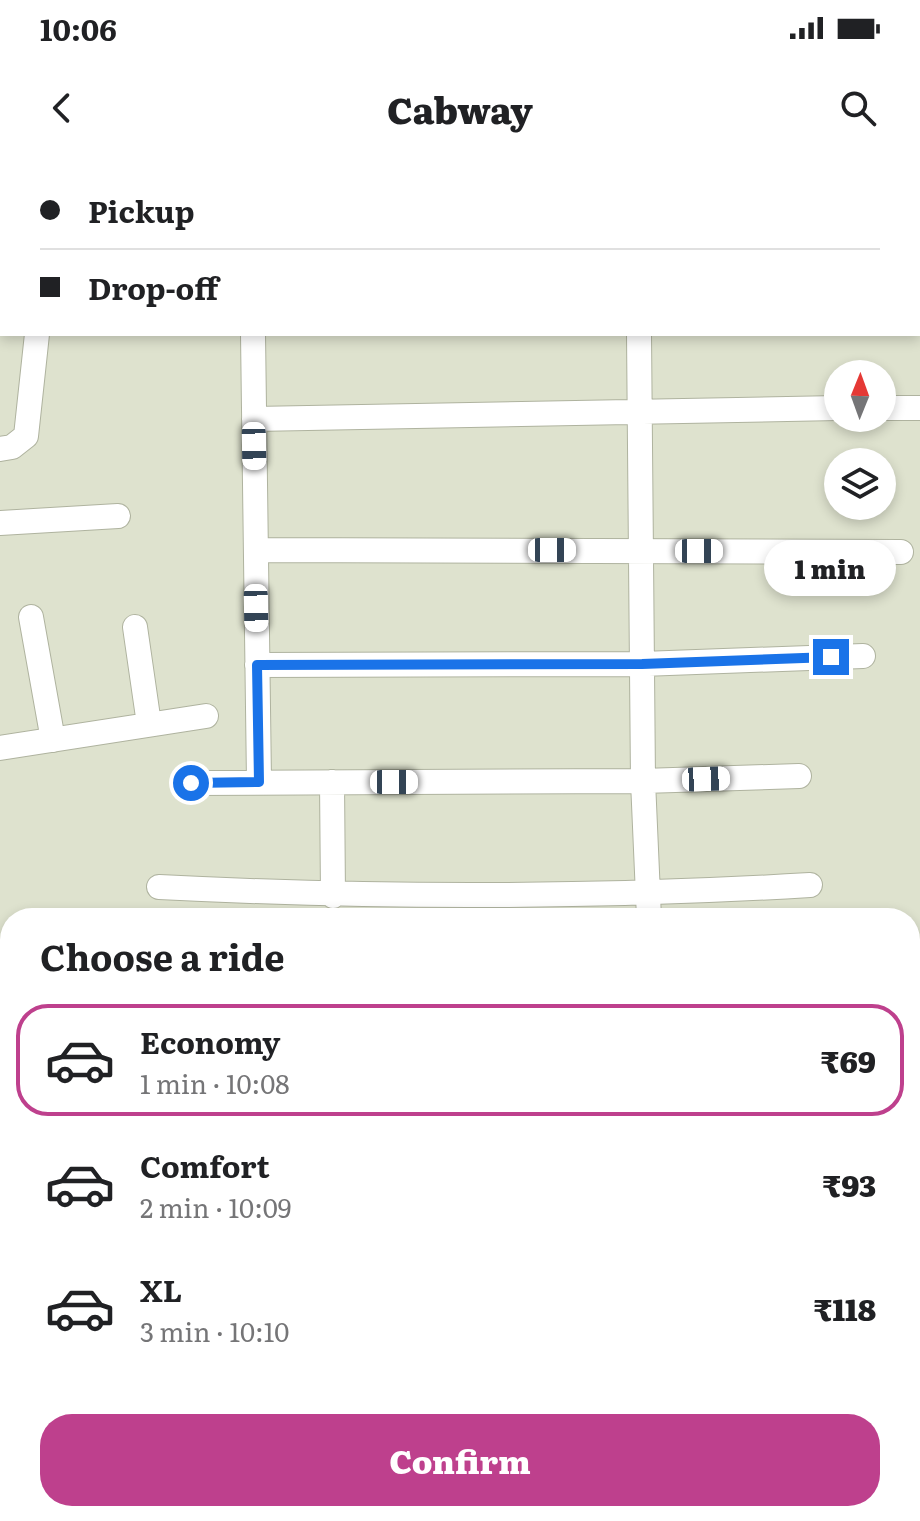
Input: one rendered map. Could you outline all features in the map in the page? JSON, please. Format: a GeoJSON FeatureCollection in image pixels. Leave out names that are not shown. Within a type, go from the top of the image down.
{"type":"FeatureCollection","features":[{"type":"Feature","properties":{"kind":"street"},"geometry":{"type":"LineString","coordinates":[[0,449],[12,447],[26,436],[37,336]]}},
{"type":"Feature","properties":{"kind":"street"},"geometry":{"type":"LineString","coordinates":[[253,336],[259,782]]}},
{"type":"Feature","properties":{"kind":"street"},"geometry":{"type":"LineString","coordinates":[[639,336],[643,781],[650,906]]}},
{"type":"Feature","properties":{"kind":"street"},"geometry":{"type":"LineString","coordinates":[[254,419],[824,408]]}},
{"type":"Feature","properties":{"kind":"street"},"geometry":{"type":"LineString","coordinates":[[896,408],[920,408]]}},
{"type":"Feature","properties":{"kind":"street"},"geometry":{"type":"LineString","coordinates":[[0,523],[118,516]]}},
{"type":"Feature","properties":{"kind":"street"},"geometry":{"type":"LineString","coordinates":[[256,550],[901,552]]}},
{"type":"Feature","properties":{"kind":"street"},"geometry":{"type":"LineString","coordinates":[[31,617],[53,740]]}},
{"type":"Feature","properties":{"kind":"street"},"geometry":{"type":"LineString","coordinates":[[135,627],[149,724]]}},
{"type":"Feature","properties":{"kind":"street"},"geometry":{"type":"LineString","coordinates":[[257,665],[642,664],[863,656]]}},
{"type":"Feature","properties":{"kind":"street"},"geometry":{"type":"LineString","coordinates":[[0,748],[206,716]]}},
{"type":"Feature","properties":{"kind":"street"},"geometry":{"type":"LineString","coordinates":[[191,783],[643,781],[799,776]]}},
{"type":"Feature","properties":{"kind":"street"},"geometry":{"type":"LineString","coordinates":[[332,782],[333,896]]}},
{"type":"Feature","properties":{"kind":"street"},"geometry":{"type":"LineString","coordinates":[[159,887],[650,906],[810,885]]}},
{"type":"Feature","properties":{"kind":"route"},"geometry":{"type":"LineString","coordinates":[[191,783],[259,782],[257,665],[642,664],[831,657]]}}]}
